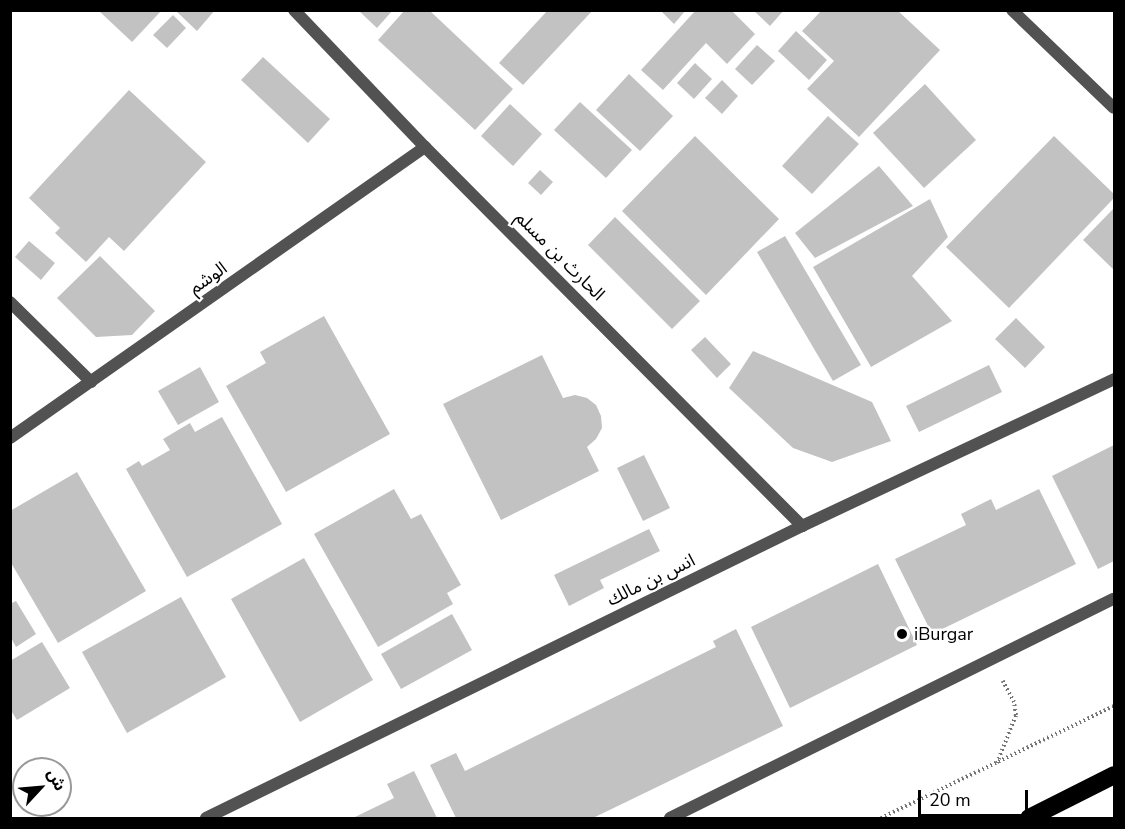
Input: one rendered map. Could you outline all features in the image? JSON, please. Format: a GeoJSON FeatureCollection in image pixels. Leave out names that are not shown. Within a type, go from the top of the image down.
{"type":"FeatureCollection","features":[{"type":"Feature","properties":{"kind":"highway"},"geometry":{"type":"LineString","coordinates":[[1029,819],[1114,775]]}},
{"type":"Feature","properties":{"kind":"street","name":"الحارث بن مسلم"},"geometry":{"type":"LineString","coordinates":[[294,10],[425,147],[802,526]]}},
{"type":"Feature","properties":{"kind":"street"},"geometry":{"type":"LineString","coordinates":[[1012,10],[1114,108]]}},
{"type":"Feature","properties":{"kind":"street","name":"الوشم"},"geometry":{"type":"LineString","coordinates":[[10,438],[425,147]]}},
{"type":"Feature","properties":{"kind":"street"},"geometry":{"type":"LineString","coordinates":[[10,302],[92,382]]}},
{"type":"Feature","properties":{"kind":"street","name":"انس بن مالك"},"geometry":{"type":"LineString","coordinates":[[206,819],[802,526],[1114,379]]}},
{"type":"Feature","properties":{"kind":"street"},"geometry":{"type":"LineString","coordinates":[[670,819],[1114,599]]}},
{"type":"Feature","properties":{"kind":"path"},"geometry":{"type":"LineString","coordinates":[[991,660],[1016,708],[1014,722],[997,763]]}},
{"type":"Feature","properties":{"kind":"path"},"geometry":{"type":"LineString","coordinates":[[881,819],[1114,706]]}},
{"type":"Feature","properties":{"kind":"building"},"geometry":{"type":"Polygon","coordinates":[[[98,10],[162,10],[132,42],[98,10]]]}},
{"type":"Feature","properties":{"kind":"building"},"geometry":{"type":"Polygon","coordinates":[[[175,10],[215,10],[197,31],[175,10]]]}},
{"type":"Feature","properties":{"kind":"building"},"geometry":{"type":"Polygon","coordinates":[[[358,10],[393,10],[377,28],[358,10]]]}},
{"type":"Feature","properties":{"kind":"building"},"geometry":{"type":"Polygon","coordinates":[[[405,10],[429,10],[513,89],[475,130],[378,40],[405,10]]]}},
{"type":"Feature","properties":{"kind":"building"},"geometry":{"type":"Polygon","coordinates":[[[548,10],[593,10],[523,85],[499,63],[548,10]]]}},
{"type":"Feature","properties":{"kind":"building"},"geometry":{"type":"Polygon","coordinates":[[[660,10],[686,10],[674,24],[660,10]]]}},
{"type":"Feature","properties":{"kind":"building"},"geometry":{"type":"Polygon","coordinates":[[[696,10],[731,10],[755,34],[727,64],[706,43],[663,90],[641,70],[696,10]]]}},
{"type":"Feature","properties":{"kind":"building"},"geometry":{"type":"Polygon","coordinates":[[[753,10],[784,10],[770,26],[753,10]]]}},
{"type":"Feature","properties":{"kind":"building"},"geometry":{"type":"Polygon","coordinates":[[[822,10],[897,10],[940,50],[859,137],[807,89],[834,61],[802,31],[822,10]]]}},
{"type":"Feature","properties":{"kind":"building"},"geometry":{"type":"Polygon","coordinates":[[[173,15],[186,28],[167,48],[153,35],[173,15]]]}},
{"type":"Feature","properties":{"kind":"building"},"geometry":{"type":"Polygon","coordinates":[[[796,31],[827,60],[809,80],[778,51],[796,31]]]}},
{"type":"Feature","properties":{"kind":"building"},"geometry":{"type":"Polygon","coordinates":[[[757,45],[775,61],[752,85],[735,69],[757,45]]]}},
{"type":"Feature","properties":{"kind":"building"},"geometry":{"type":"Polygon","coordinates":[[[263,57],[330,119],[308,143],[241,80],[263,57]]]}},
{"type":"Feature","properties":{"kind":"building"},"geometry":{"type":"Polygon","coordinates":[[[695,63],[712,79],[694,99],[677,83],[695,63]]]}},
{"type":"Feature","properties":{"kind":"building"},"geometry":{"type":"Polygon","coordinates":[[[629,74],[673,116],[640,151],[596,110],[629,74]]]}},
{"type":"Feature","properties":{"kind":"building"},"geometry":{"type":"Polygon","coordinates":[[[722,80],[738,96],[722,114],[705,98],[722,80]]]}},
{"type":"Feature","properties":{"kind":"building"},"geometry":{"type":"Polygon","coordinates":[[[925,84],[976,140],[924,188],[873,133],[925,84]]]}},
{"type":"Feature","properties":{"kind":"building"},"geometry":{"type":"Polygon","coordinates":[[[129,90],[206,162],[124,251],[109,237],[86,262],[55,233],[60,228],[29,198],[129,90]]]}},
{"type":"Feature","properties":{"kind":"building"},"geometry":{"type":"Polygon","coordinates":[[[580,102],[632,150],[606,178],[554,130],[580,102]]]}},
{"type":"Feature","properties":{"kind":"building"},"geometry":{"type":"Polygon","coordinates":[[[510,104],[542,134],[513,166],[481,136],[510,104]]]}},
{"type":"Feature","properties":{"kind":"building"},"geometry":{"type":"Polygon","coordinates":[[[828,116],[859,144],[812,194],[782,166],[828,116]]]}},
{"type":"Feature","properties":{"kind":"building"},"geometry":{"type":"Polygon","coordinates":[[[695,136],[779,219],[706,295],[622,211],[695,136]]]}},
{"type":"Feature","properties":{"kind":"building"},"geometry":{"type":"Polygon","coordinates":[[[1054,136],[1114,194],[1114,198],[1009,308],[946,247],[1054,136]]]}},
{"type":"Feature","properties":{"kind":"building"},"geometry":{"type":"Polygon","coordinates":[[[879,166],[913,206],[815,258],[795,233],[879,166]]]}},
{"type":"Feature","properties":{"kind":"building"},"geometry":{"type":"Polygon","coordinates":[[[540,170],[553,182],[541,195],[528,183],[540,170]]]}},
{"type":"Feature","properties":{"kind":"building"},"geometry":{"type":"Polygon","coordinates":[[[930,199],[948,237],[912,276],[952,321],[871,367],[813,267],[930,199]]]}},
{"type":"Feature","properties":{"kind":"building"},"geometry":{"type":"Polygon","coordinates":[[[1114,208],[1114,270],[1083,240],[1114,208]]]}},
{"type":"Feature","properties":{"kind":"building"},"geometry":{"type":"Polygon","coordinates":[[[615,217],[700,301],[672,329],[588,245],[615,217]]]}},
{"type":"Feature","properties":{"kind":"building"},"geometry":{"type":"Polygon","coordinates":[[[785,236],[861,365],[833,381],[757,252],[785,236]]]}},
{"type":"Feature","properties":{"kind":"building"},"geometry":{"type":"Polygon","coordinates":[[[29,241],[55,263],[41,280],[15,257],[29,241]]]}},
{"type":"Feature","properties":{"kind":"building"},"geometry":{"type":"Polygon","coordinates":[[[100,256],[155,311],[132,335],[96,337],[57,298],[100,256]]]}},
{"type":"Feature","properties":{"kind":"building"},"geometry":{"type":"Polygon","coordinates":[[[324,316],[390,434],[286,492],[226,386],[266,363],[260,352],[324,316]]]}},
{"type":"Feature","properties":{"kind":"building"},"geometry":{"type":"Polygon","coordinates":[[[1016,318],[1045,347],[1025,368],[995,339],[1016,318]]]}},
{"type":"Feature","properties":{"kind":"building"},"geometry":{"type":"Polygon","coordinates":[[[705,337],[731,364],[717,378],[691,350],[705,337]]]}},
{"type":"Feature","properties":{"kind":"building"},"geometry":{"type":"Polygon","coordinates":[[[753,351],[872,402],[891,441],[832,462],[793,448],[729,388],[753,351]]]}},
{"type":"Feature","properties":{"kind":"building"},"geometry":{"type":"Polygon","coordinates":[[[542,355],[563,398],[575,395],[587,398],[596,405],[601,416],[602,428],[596,439],[587,447],[599,471],[501,520],[443,404],[542,355]]]}},
{"type":"Feature","properties":{"kind":"building"},"geometry":{"type":"Polygon","coordinates":[[[989,365],[1002,392],[919,432],[906,406],[989,365]]]}},
{"type":"Feature","properties":{"kind":"building"},"geometry":{"type":"Polygon","coordinates":[[[200,367],[219,402],[178,425],[158,391],[200,367]]]}},
{"type":"Feature","properties":{"kind":"building"},"geometry":{"type":"Polygon","coordinates":[[[222,417],[282,524],[187,577],[126,469],[139,461],[142,466],[170,450],[163,439],[190,423],[195,432],[222,417]]]}},
{"type":"Feature","properties":{"kind":"building"},"geometry":{"type":"Polygon","coordinates":[[[1114,445],[1114,561],[1098,569],[1052,476],[1114,445]]]}},
{"type":"Feature","properties":{"kind":"building"},"geometry":{"type":"Polygon","coordinates":[[[644,455],[670,508],[643,521],[617,468],[644,455]]]}},
{"type":"Feature","properties":{"kind":"building"},"geometry":{"type":"Polygon","coordinates":[[[77,472],[146,591],[58,643],[10,561],[10,511],[77,472]]]}},
{"type":"Feature","properties":{"kind":"building"},"geometry":{"type":"Polygon","coordinates":[[[394,489],[411,519],[421,514],[461,585],[447,593],[453,604],[378,647],[314,534],[394,489]]]}},
{"type":"Feature","properties":{"kind":"building"},"geometry":{"type":"Polygon","coordinates":[[[1039,489],[1076,564],[932,634],[895,559],[966,525],[961,514],[991,499],[996,510],[1039,489]]]}},
{"type":"Feature","properties":{"kind":"building"},"geometry":{"type":"Polygon","coordinates":[[[649,529],[660,551],[600,580],[604,588],[569,606],[554,575],[649,529]]]}},
{"type":"Feature","properties":{"kind":"building"},"geometry":{"type":"Polygon","coordinates":[[[304,558],[373,680],[300,722],[231,599],[304,558]]]}},
{"type":"Feature","properties":{"kind":"building"},"geometry":{"type":"Polygon","coordinates":[[[878,564],[917,645],[790,708],[751,627],[878,564]]]}},
{"type":"Feature","properties":{"kind":"building"},"geometry":{"type":"Polygon","coordinates":[[[181,597],[226,677],[127,733],[82,652],[181,597]]]}},
{"type":"Feature","properties":{"kind":"building"},"geometry":{"type":"Polygon","coordinates":[[[16,601],[36,634],[16,647],[10,636],[10,604],[16,601]]]}},
{"type":"Feature","properties":{"kind":"building"},"geometry":{"type":"Polygon","coordinates":[[[452,614],[472,650],[401,689],[381,654],[452,614]]]}},
{"type":"Feature","properties":{"kind":"building"},"geometry":{"type":"Polygon","coordinates":[[[736,629],[783,726],[593,818],[456,818],[430,765],[456,753],[465,771],[716,647],[713,641],[736,629]]]}},
{"type":"Feature","properties":{"kind":"building"},"geometry":{"type":"Polygon","coordinates":[[[42,642],[70,688],[17,720],[10,709],[10,661],[42,642]]]}},
{"type":"Feature","properties":{"kind":"building"},"geometry":{"type":"Polygon","coordinates":[[[414,771],[437,818],[353,818],[394,798],[387,784],[414,771]]]}},
{"type":"Feature","properties":{"kind":"place","name":"iBurgar"},"geometry":{"type":"Point","coordinates":[902,634]}}]}
